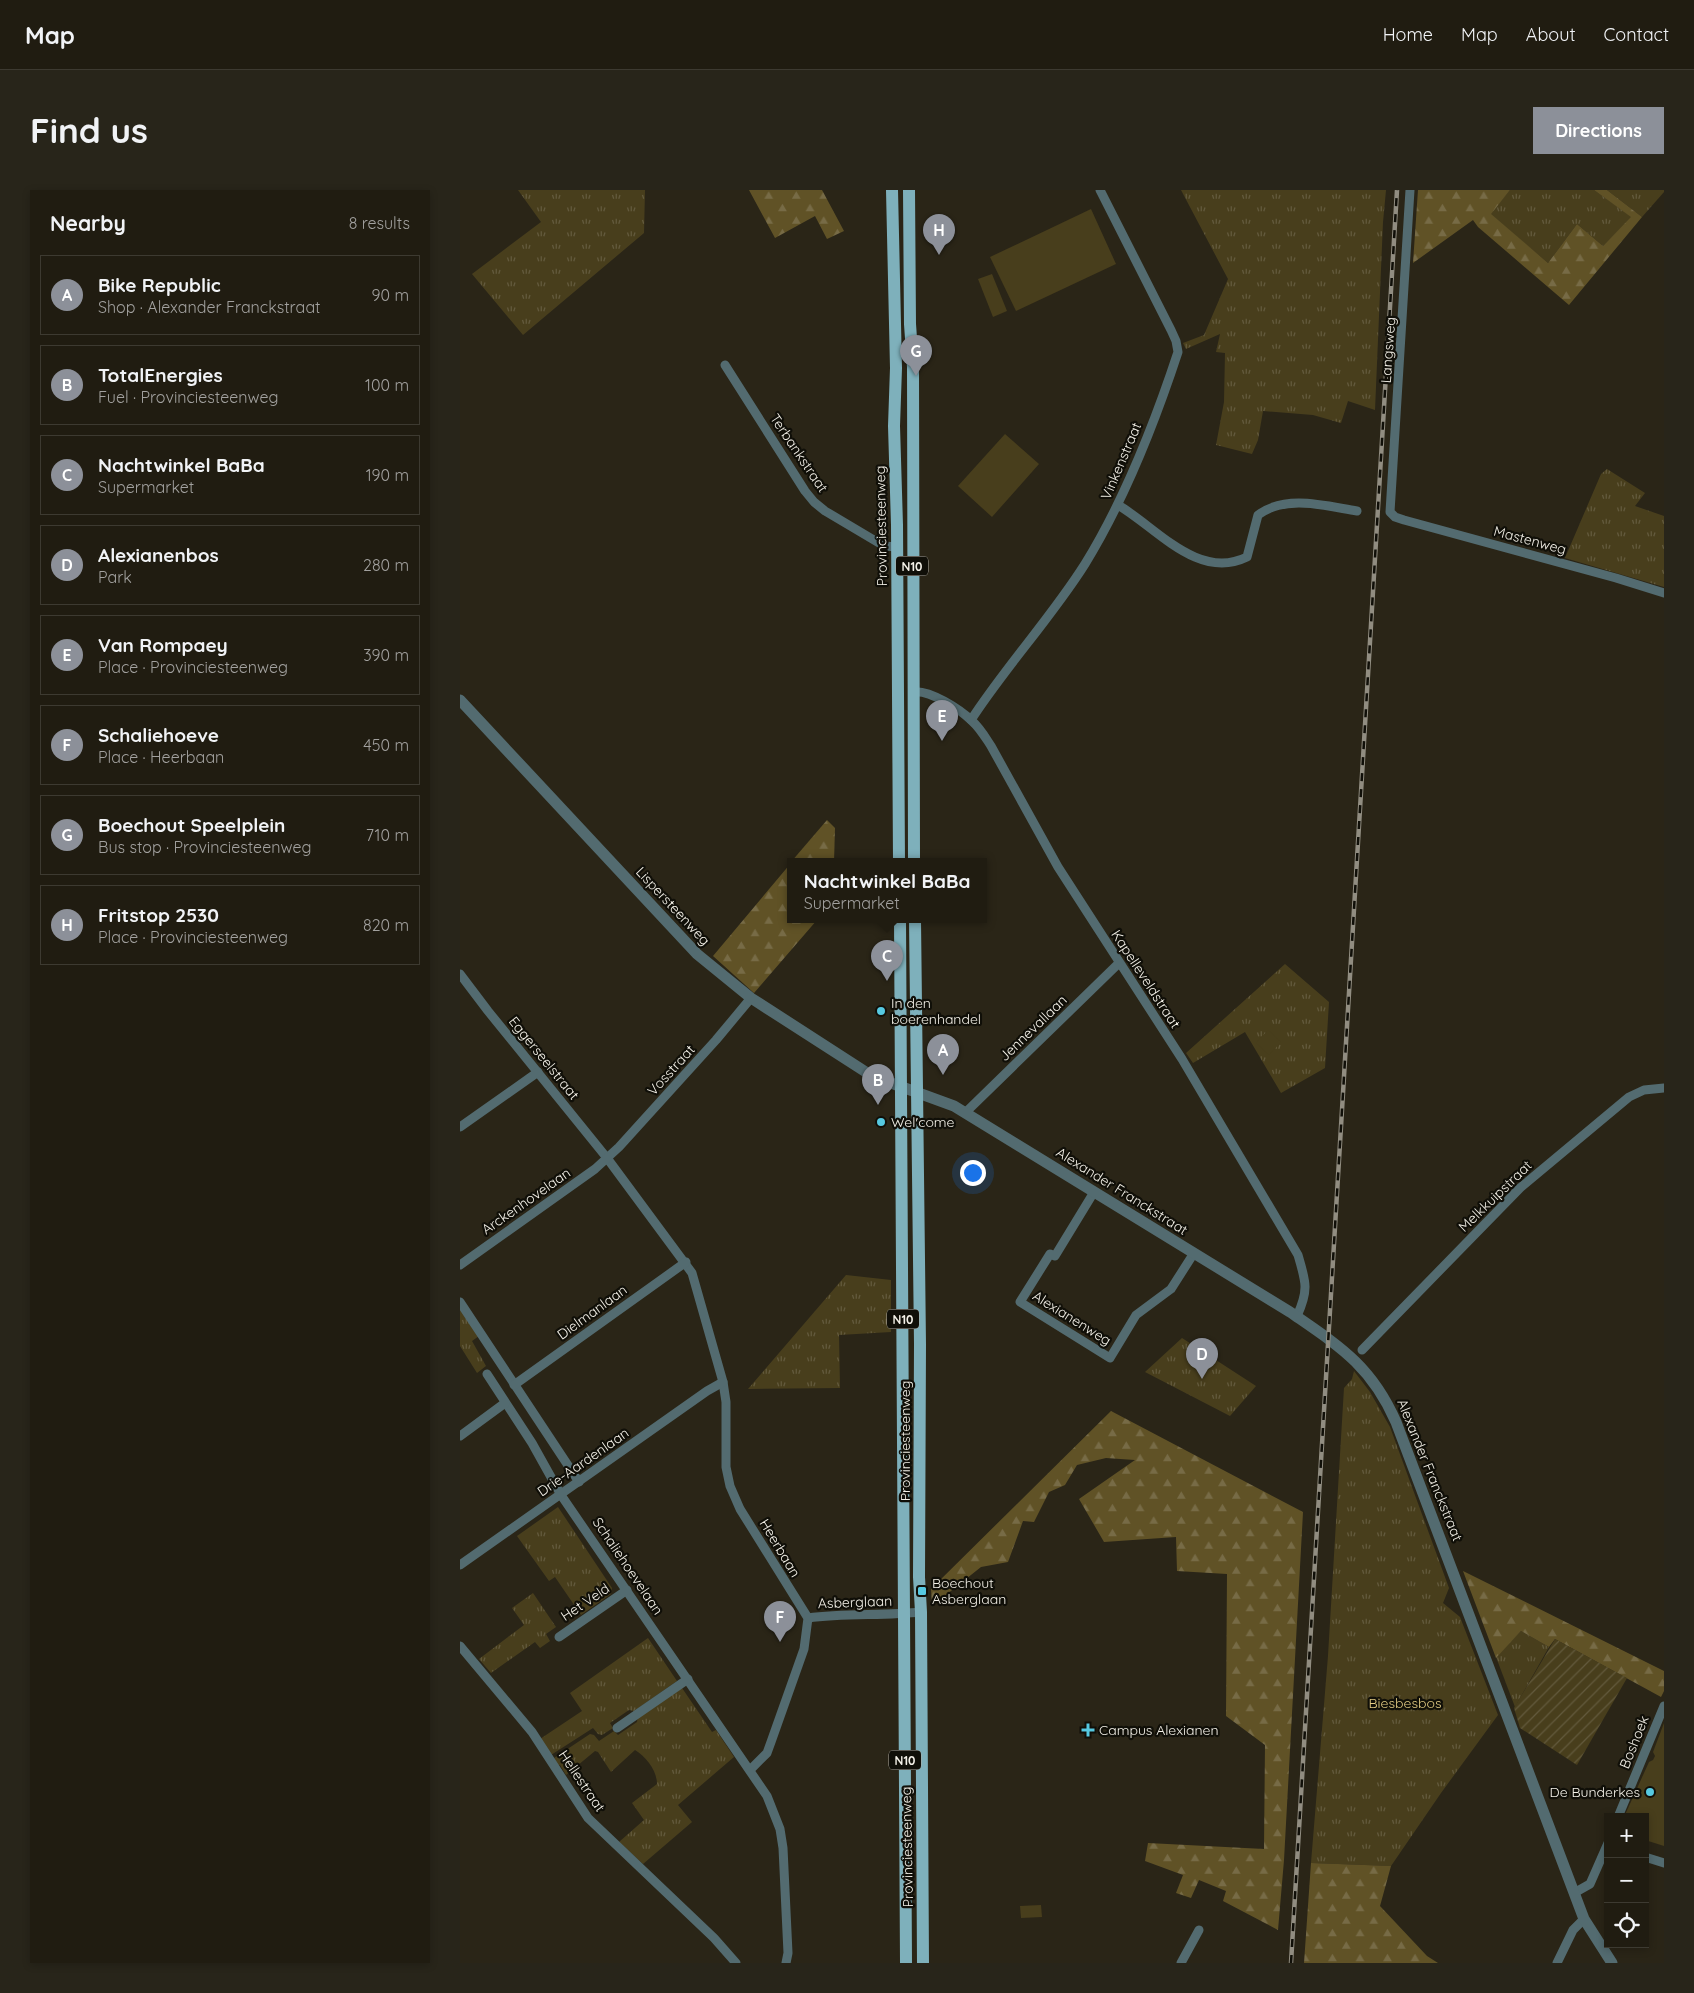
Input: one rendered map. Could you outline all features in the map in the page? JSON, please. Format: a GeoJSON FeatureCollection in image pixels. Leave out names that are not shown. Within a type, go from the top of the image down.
{"type":"FeatureCollection","features":[{"type":"Feature","properties":{"kind":"main road","name":"Provinciesteenweg"},"geometry":{"type":"LineString","coordinates":[[892,190],[896,368],[894,390],[899,858]]}},
{"type":"Feature","properties":{"kind":"main road","name":"N10"},"geometry":{"type":"LineString","coordinates":[[909,190],[914,858]]}},
{"type":"Feature","properties":{"kind":"main road"},"geometry":{"type":"LineString","coordinates":[[894,390],[899,380],[904,380],[908,382],[912,397]]}},
{"type":"Feature","properties":{"kind":"main road"},"geometry":{"type":"LineString","coordinates":[[898,663],[902,678],[905,681],[911,680],[913,674]]}},
{"type":"Feature","properties":{"kind":"main road","name":"Provinciesteenweg"},"geometry":{"type":"LineString","coordinates":[[900,923],[906,1963]]}},
{"type":"Feature","properties":{"kind":"main road","name":"Provinciesteenweg"},"geometry":{"type":"LineString","coordinates":[[915,923],[920,1344],[919,1577],[921,1612],[923,1963]]}},
{"type":"Feature","properties":{"kind":"street","name":"Vinkenstraat"},"geometry":{"type":"LineString","coordinates":[[971,720],[1084,564],[1118,505],[1178,352],[1172,330],[1100,190]]}},
{"type":"Feature","properties":{"kind":"street","name":"Langsweg"},"geometry":{"type":"LineString","coordinates":[[1390,512],[1410,190]]}},
{"type":"Feature","properties":{"kind":"street","name":"Terbankstraat"},"geometry":{"type":"LineString","coordinates":[[725,365],[814,502],[825,511],[884,546],[897,548]]}},
{"type":"Feature","properties":{"kind":"street"},"geometry":{"type":"LineString","coordinates":[[1118,505],[1133,514],[1180,550],[1209,561],[1226,563],[1240,561],[1247,557],[1258,514],[1272,507],[1300,503],[1357,511]]}},
{"type":"Feature","properties":{"kind":"street","name":"Mastenweg"},"geometry":{"type":"LineString","coordinates":[[1390,512],[1395,517],[1404,520],[1664,593]]}},
{"type":"Feature","properties":{"kind":"street","name":"Kapelleveldstraat"},"geometry":{"type":"LineString","coordinates":[[913,692],[919,691],[943,700],[971,720],[981,730],[991,746],[1058,867],[1182,1059],[1298,1255],[1306,1280],[1306,1294],[1297,1316]]}},
{"type":"Feature","properties":{"kind":"street","name":"Lispersteenweg"},"geometry":{"type":"LineString","coordinates":[[460,700],[697,954],[751,998],[872,1076],[917,1092]]}},
{"type":"Feature","properties":{"kind":"street","name":"Jennevallaan"},"geometry":{"type":"LineString","coordinates":[[965,1113],[1119,963]]}},
{"type":"Feature","properties":{"kind":"street","name":"Eggerseelstraat"},"geometry":{"type":"LineString","coordinates":[[460,974],[488,1012],[607,1158]]}},
{"type":"Feature","properties":{"kind":"street","name":"Vosstraat"},"geometry":{"type":"LineString","coordinates":[[607,1158],[680,1082],[751,998]]}},
{"type":"Feature","properties":{"kind":"street"},"geometry":{"type":"LineString","coordinates":[[460,1127],[538,1072]]}},
{"type":"Feature","properties":{"kind":"street","name":"Melkkuipstraat"},"geometry":{"type":"LineString","coordinates":[[1362,1350],[1520,1188],[1629,1097],[1644,1090],[1664,1088]]}},
{"type":"Feature","properties":{"kind":"street","name":"Alexander Franckstraat"},"geometry":{"type":"LineString","coordinates":[[917,1092],[954,1106],[1325,1334],[1357,1361],[1382,1392],[1390,1407],[1584,1919],[1612,1963]]}},
{"type":"Feature","properties":{"kind":"street","name":"Heerbaan"},"geometry":{"type":"LineString","coordinates":[[607,1158],[692,1272],[723,1382],[726,1402],[726,1466],[730,1486],[740,1509],[808,1618]]}},
{"type":"Feature","properties":{"kind":"street","name":"Arckenhovelaan"},"geometry":{"type":"LineString","coordinates":[[460,1265],[587,1175],[607,1158]]}},
{"type":"Feature","properties":{"kind":"street","name":"Alexianenweg"},"geometry":{"type":"LineString","coordinates":[[1094,1192],[1055,1256],[1050,1254],[1020,1302],[1093,1348],[1110,1358],[1136,1315],[1171,1289],[1194,1253]]}},
{"type":"Feature","properties":{"kind":"street","name":"Dielmanlaan"},"geometry":{"type":"LineString","coordinates":[[514,1385],[686,1262]]}},
{"type":"Feature","properties":{"kind":"street"},"geometry":{"type":"LineString","coordinates":[[460,1302],[579,1482]]}},
{"type":"Feature","properties":{"kind":"street","name":"Schaliehoevelaan"},"geometry":{"type":"LineString","coordinates":[[488,1374],[532,1443],[562,1495],[750,1770]]}},
{"type":"Feature","properties":{"kind":"street","name":"Drie-Aardenlaan"},"geometry":{"type":"LineString","coordinates":[[460,1566],[707,1391],[723,1382]]}},
{"type":"Feature","properties":{"kind":"street"},"geometry":{"type":"LineString","coordinates":[[460,1436],[505,1403]]}},
{"type":"Feature","properties":{"kind":"street","name":"Het Veld"},"geometry":{"type":"LineString","coordinates":[[558,1637],[627,1590]]}},
{"type":"Feature","properties":{"kind":"street","name":"Asberglaan"},"geometry":{"type":"LineString","coordinates":[[808,1618],[828,1615],[921,1612]]}},
{"type":"Feature","properties":{"kind":"street"},"geometry":{"type":"LineString","coordinates":[[786,1963],[788,1953],[784,1848],[775,1813],[767,1796],[750,1770],[767,1753],[804,1649],[808,1618]]}},
{"type":"Feature","properties":{"kind":"street","name":"Hellestraat"},"geometry":{"type":"LineString","coordinates":[[460,1646],[532,1732],[588,1818],[714,1938],[736,1963]]}},
{"type":"Feature","properties":{"kind":"street"},"geometry":{"type":"LineString","coordinates":[[616,1728],[688,1678]]}},
{"type":"Feature","properties":{"kind":"street","name":"Boshoek"},"geometry":{"type":"LineString","coordinates":[[1620,1813],[1664,1706]]}},
{"type":"Feature","properties":{"kind":"street"},"geometry":{"type":"LineString","coordinates":[[1574,1893],[1590,1884],[1604,1854]]}},
{"type":"Feature","properties":{"kind":"street"},"geometry":{"type":"LineString","coordinates":[[1648,1858],[1664,1863]]}},
{"type":"Feature","properties":{"kind":"street"},"geometry":{"type":"LineString","coordinates":[[1557,1963],[1573,1930],[1584,1919]]}},
{"type":"Feature","properties":{"kind":"street"},"geometry":{"type":"LineString","coordinates":[[1182,1963],[1199,1930]]}},
{"type":"Feature","properties":{"kind":"green space"},"geometry":{"type":"Polygon","coordinates":[[[518,190],[645,190],[644,233],[523,335],[472,274],[541,222],[518,190]]]}},
{"type":"Feature","properties":{"kind":"green space"},"geometry":{"type":"Polygon","coordinates":[[[749,190],[822,190],[844,231],[827,239],[815,216],[775,238],[749,190]]]}},
{"type":"Feature","properties":{"kind":"green space"},"geometry":{"type":"Polygon","coordinates":[[[1181,190],[1386,190],[1375,410],[1348,401],[1341,423],[1313,415],[1263,411],[1258,440],[1252,454],[1216,445],[1224,402],[1225,353],[1216,352],[1220,334],[1186,349],[1183,343],[1204,335],[1228,279],[1181,190]]]}},
{"type":"Feature","properties":{"kind":"green space"},"geometry":{"type":"Polygon","coordinates":[[[1418,190],[1510,190],[1491,214],[1548,263],[1577,224],[1603,246],[1631,217],[1594,190],[1607,190],[1642,217],[1569,305],[1478,227],[1473,220],[1413,263],[1418,190]]]}},
{"type":"Feature","properties":{"kind":"green space"},"geometry":{"type":"Polygon","coordinates":[[[1510,190],[1594,190],[1632,217],[1603,246],[1577,224],[1548,263],[1490,214],[1510,190]]]}},
{"type":"Feature","properties":{"kind":"green space"},"geometry":{"type":"Polygon","coordinates":[[[1607,190],[1664,190],[1664,192],[1642,217],[1607,190]]]}},
{"type":"Feature","properties":{"kind":"green space"},"geometry":{"type":"Polygon","coordinates":[[[1091,209],[1116,264],[1016,311],[990,257],[1091,209]]]}},
{"type":"Feature","properties":{"kind":"green space"},"geometry":{"type":"Polygon","coordinates":[[[992,274],[1007,311],[993,317],[978,279],[992,274]]]}},
{"type":"Feature","properties":{"kind":"green space"},"geometry":{"type":"Polygon","coordinates":[[[1005,434],[1039,464],[992,517],[958,486],[1005,434]]]}},
{"type":"Feature","properties":{"kind":"green space"},"geometry":{"type":"Polygon","coordinates":[[[1607,469],[1645,493],[1635,506],[1664,516],[1664,587],[1565,558],[1601,474],[1607,469]]]}},
{"type":"Feature","properties":{"kind":"green space"},"geometry":{"type":"Polygon","coordinates":[[[827,820],[835,828],[834,858],[794,858],[827,820]]]}},
{"type":"Feature","properties":{"kind":"green space"},"geometry":{"type":"Polygon","coordinates":[[[787,868],[787,923],[814,923],[754,993],[713,956],[787,868]]]}},
{"type":"Feature","properties":{"kind":"green space"},"geometry":{"type":"Polygon","coordinates":[[[1285,964],[1329,1002],[1325,1068],[1281,1093],[1245,1032],[1193,1063],[1186,1053],[1285,964]]]}},
{"type":"Feature","properties":{"kind":"green space"},"geometry":{"type":"Polygon","coordinates":[[[1268,1030],[1281,1042],[1269,1055],[1256,1043],[1268,1030]]]}},
{"type":"Feature","properties":{"kind":"green space"},"geometry":{"type":"Polygon","coordinates":[[[846,1275],[891,1280],[891,1332],[839,1335],[840,1388],[748,1389],[846,1275]]]}},
{"type":"Feature","properties":{"kind":"green space"},"geometry":{"type":"Polygon","coordinates":[[[460,1308],[479,1336],[472,1341],[486,1366],[477,1373],[460,1346],[460,1308]]]}},
{"type":"Feature","properties":{"kind":"green space"},"geometry":{"type":"Polygon","coordinates":[[[1182,1338],[1256,1386],[1230,1416],[1145,1372],[1182,1338]]]}},
{"type":"Feature","properties":{"kind":"green space","name":"Biesbesbos"},"geometry":{"type":"Polygon","coordinates":[[[1354,1371],[1370,1392],[1390,1427],[1449,1588],[1443,1603],[1460,1617],[1498,1715],[1391,1866],[1311,1863],[1328,1656],[1344,1388],[1352,1379],[1354,1371]]]}},
{"type":"Feature","properties":{"kind":"green space"},"geometry":{"type":"Polygon","coordinates":[[[1111,1411],[1303,1512],[1284,1860],[1278,1930],[1223,1901],[1226,1891],[1199,1880],[1191,1898],[1176,1893],[1183,1875],[1145,1861],[1148,1843],[1264,1849],[1265,1745],[1226,1716],[1227,1574],[1177,1571],[1176,1537],[1104,1542],[1079,1499],[1135,1460],[1106,1458],[1077,1465],[1065,1485],[1049,1492],[1034,1522],[1023,1521],[1008,1562],[981,1567],[932,1606],[931,1589],[1111,1411]]]}},
{"type":"Feature","properties":{"kind":"green space"},"geometry":{"type":"Polygon","coordinates":[[[558,1507],[612,1588],[611,1594],[581,1615],[555,1577],[549,1581],[517,1536],[558,1507]]]}},
{"type":"Feature","properties":{"kind":"green space"},"geometry":{"type":"Polygon","coordinates":[[[1463,1571],[1664,1671],[1664,1691],[1661,1697],[1555,1639],[1549,1647],[1521,1631],[1496,1658],[1463,1571]]]}},
{"type":"Feature","properties":{"kind":"green space"},"geometry":{"type":"Polygon","coordinates":[[[533,1593],[556,1627],[546,1634],[550,1641],[540,1648],[535,1642],[491,1673],[479,1659],[524,1625],[512,1608],[533,1593]]]}},
{"type":"Feature","properties":{"kind":"green space"},"geometry":{"type":"Polygon","coordinates":[[[1521,1631],[1549,1647],[1515,1707],[1496,1657],[1521,1631]]]}},
{"type":"Feature","properties":{"kind":"green space"},"geometry":{"type":"Polygon","coordinates":[[[648,1638],[677,1681],[634,1711],[629,1710],[610,1723],[613,1728],[602,1735],[598,1734],[593,1728],[551,1755],[540,1739],[582,1711],[570,1693],[648,1638]]]}},
{"type":"Feature","properties":{"kind":"green space"},"geometry":{"type":"Polygon","coordinates":[[[1555,1639],[1627,1678],[1577,1765],[1520,1728],[1514,1708],[1555,1639]]]}},
{"type":"Feature","properties":{"kind":"green space"},"geometry":{"type":"Polygon","coordinates":[[[682,1688],[712,1732],[716,1730],[734,1757],[678,1805],[692,1822],[643,1864],[619,1842],[644,1820],[632,1803],[657,1784],[653,1769],[647,1760],[635,1750],[611,1772],[598,1752],[595,1751],[566,1775],[554,1758],[590,1734],[594,1735],[599,1741],[614,1731],[618,1735],[637,1722],[638,1716],[682,1688]]]}},
{"type":"Feature","properties":{"kind":"green space","name":"De Bunderkes"},"geometry":{"type":"Polygon","coordinates":[[[1664,1723],[1664,1846],[1649,1841],[1649,1813],[1626,1813],[1649,1762],[1655,1756],[1653,1752],[1664,1723]]]}},
{"type":"Feature","properties":{"kind":"green space"},"geometry":{"type":"Polygon","coordinates":[[[1311,1863],[1391,1866],[1380,1906],[1427,1956],[1438,1963],[1304,1963],[1311,1863]]]}},
{"type":"Feature","properties":{"kind":"green space"},"geometry":{"type":"Polygon","coordinates":[[[1041,1905],[1042,1917],[1021,1918],[1020,1906],[1041,1905]]]}},
{"type":"Feature","properties":{"kind":"railway"},"geometry":{"type":"LineString","coordinates":[[1291,1963],[1397,190]]}},
{"type":"Feature","properties":{"kind":"place","name":"Fritstop 2530"},"geometry":{"type":"Point","coordinates":[939,255]}},
{"type":"Feature","properties":{"kind":"place","name":"Boechout Speelplein"},"geometry":{"type":"Point","coordinates":[916,376]}},
{"type":"Feature","properties":{"kind":"place","name":"Van Rompaey"},"geometry":{"type":"Point","coordinates":[942,741]}},
{"type":"Feature","properties":{"kind":"place","name":"Nachtwinkel BaBa"},"geometry":{"type":"Point","coordinates":[887,981]}},
{"type":"Feature","properties":{"kind":"place","name":"In den boerenhandel"},"geometry":{"type":"Point","coordinates":[881,1011]}},
{"type":"Feature","properties":{"kind":"place","name":"Bike Republic"},"geometry":{"type":"Point","coordinates":[943,1075]}},
{"type":"Feature","properties":{"kind":"place","name":"TotalEnergies"},"geometry":{"type":"Point","coordinates":[878,1105]}},
{"type":"Feature","properties":{"kind":"place","name":"Wel'come"},"geometry":{"type":"Point","coordinates":[881,1122]}},
{"type":"Feature","properties":{"kind":"place","name":"Alexianenbos"},"geometry":{"type":"Point","coordinates":[1202,1379]}},
{"type":"Feature","properties":{"kind":"place","name":"Boechout Asberglaan"},"geometry":{"type":"Point","coordinates":[922,1591]}},
{"type":"Feature","properties":{"kind":"place","name":"Schaliehoeve"},"geometry":{"type":"Point","coordinates":[780,1642]}},
{"type":"Feature","properties":{"kind":"place","name":"Campus Alexianen"},"geometry":{"type":"Point","coordinates":[1088,1730]}},
{"type":"Feature","properties":{"kind":"place","name":"De Bunderkes"},"geometry":{"type":"Point","coordinates":[1650,1792]}}]}
